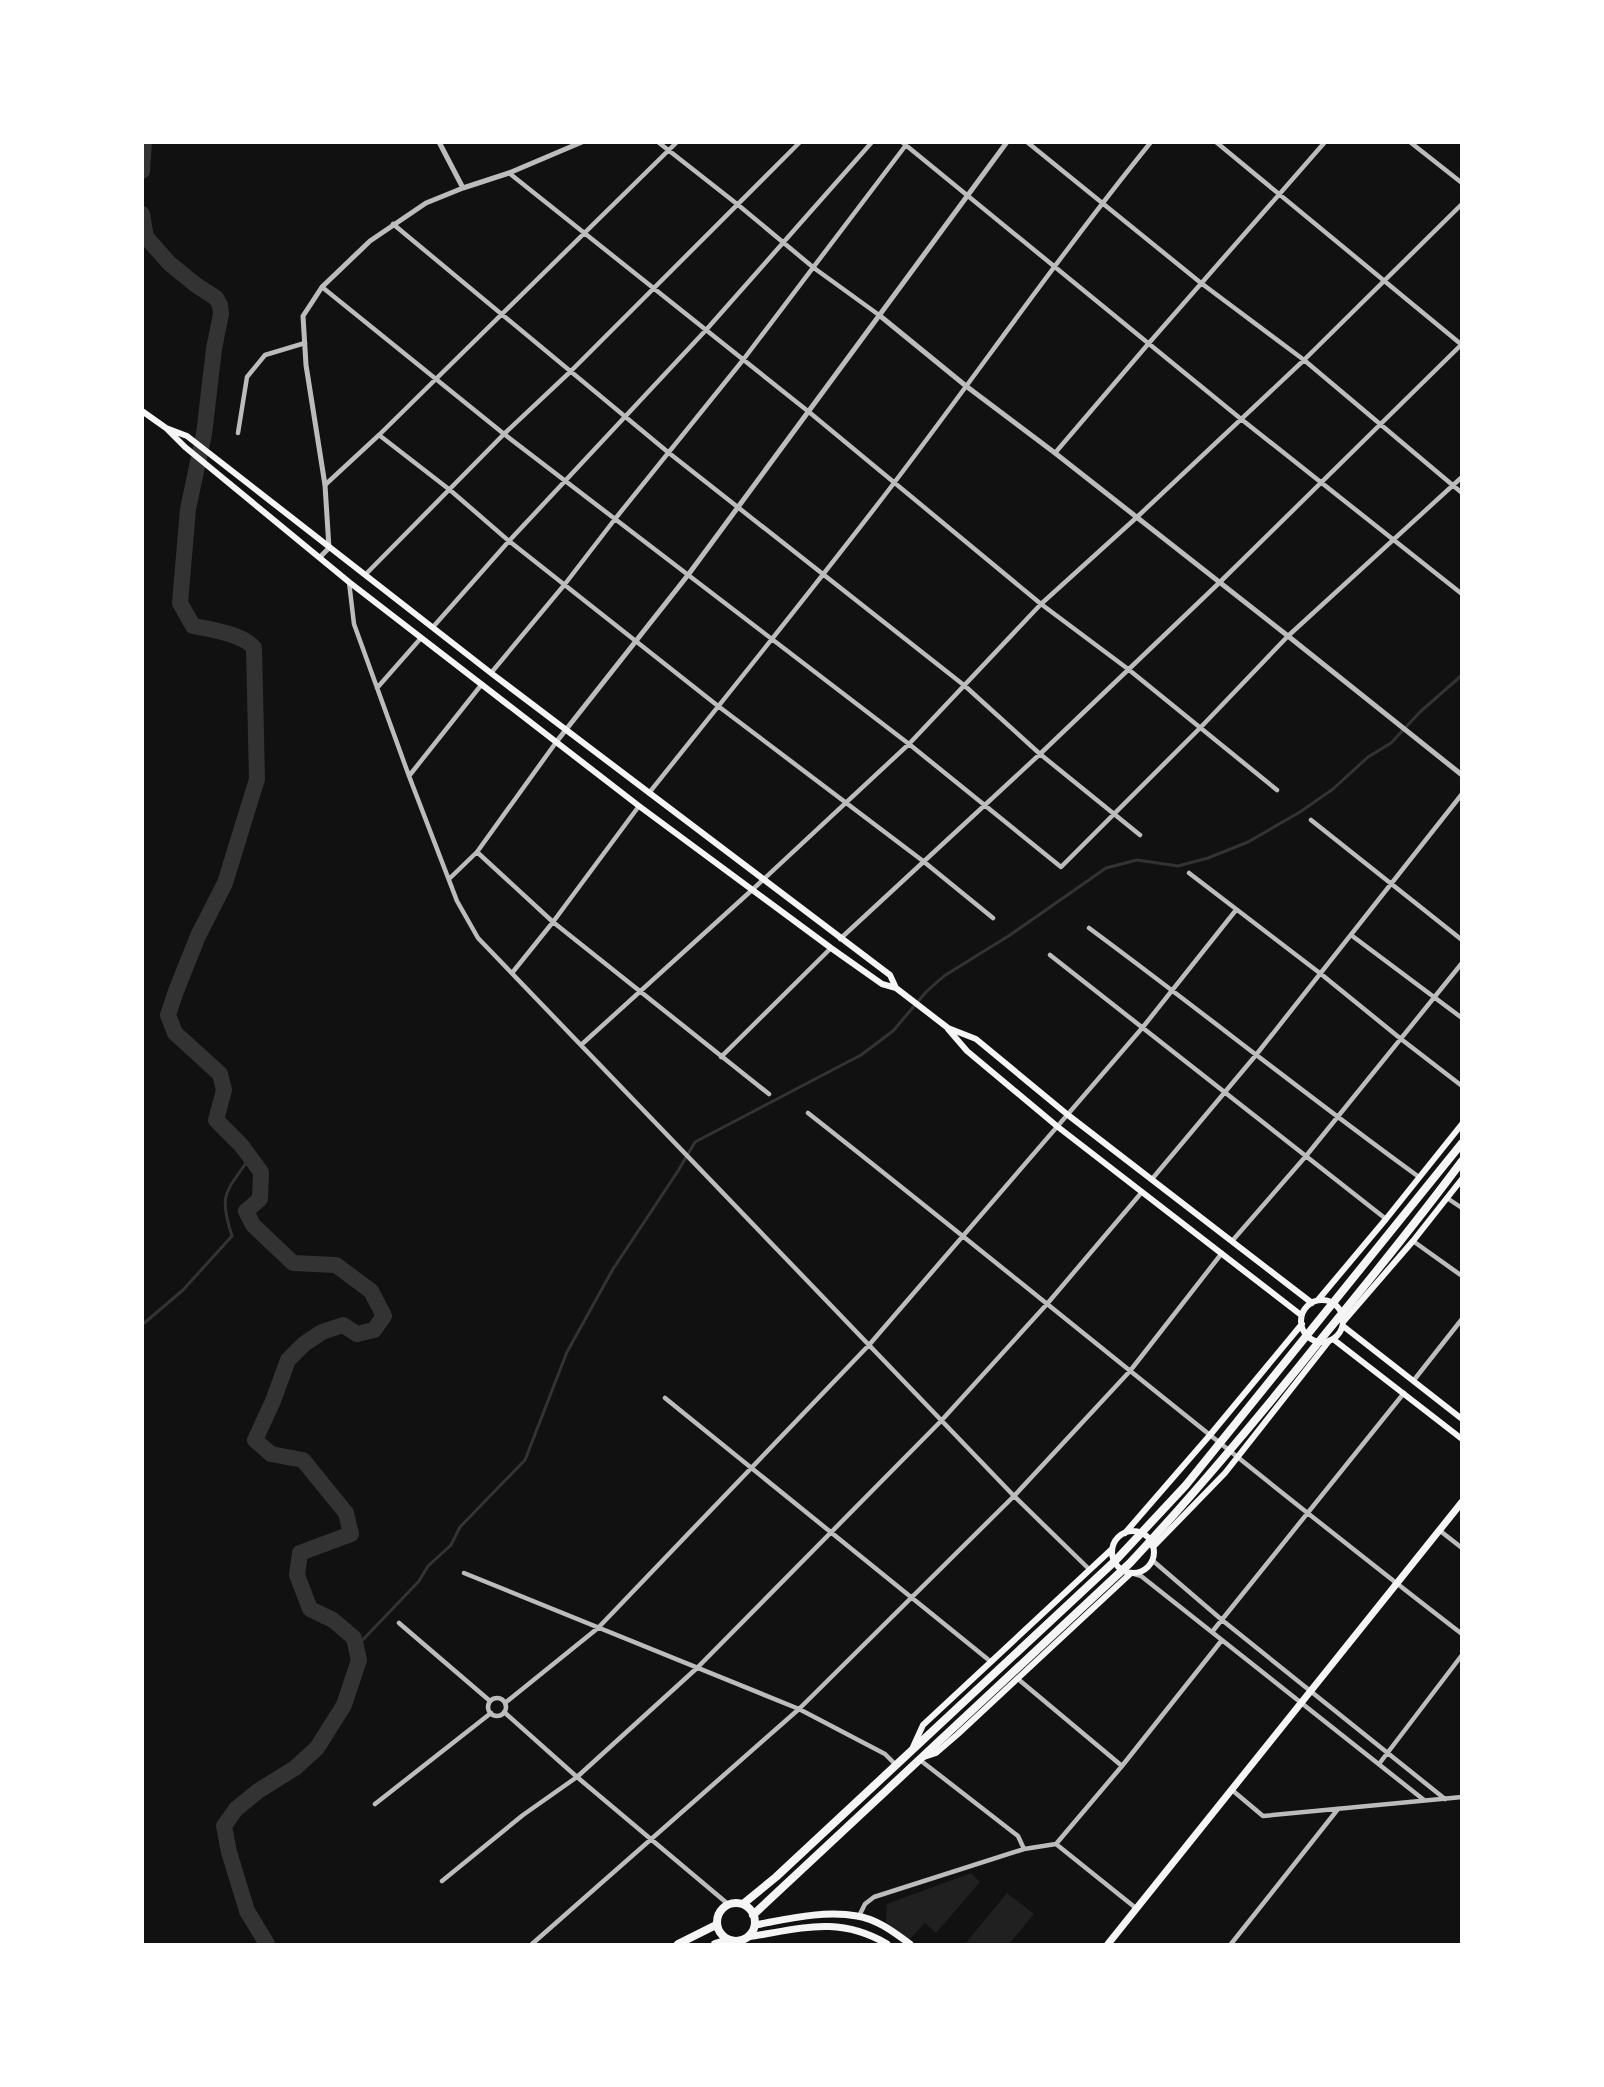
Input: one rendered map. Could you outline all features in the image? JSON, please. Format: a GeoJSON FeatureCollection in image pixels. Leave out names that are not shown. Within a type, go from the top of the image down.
{"type":"FeatureCollection","features":[{"type":"Feature","properties":{"kind":"highway"},"geometry":{"type":"LineString","coordinates":[[728,1940],[720,1934],[716,1925],[720,1911],[728,1904],[743,1904],[776,1877],[1116,1560],[1185,1485],[1461,1143]]}},
{"type":"Feature","properties":{"kind":"highway"},"geometry":{"type":"LineString","coordinates":[[753,1915],[1130,1563],[1184,1506],[1235,1446],[1461,1161]]}},
{"type":"Feature","properties":{"kind":"highway"},"geometry":{"type":"LineString","coordinates":[[715,1944],[728,1940],[738,1941],[747,1937],[755,1924],[753,1915],[743,1904]]}},
{"type":"Feature","properties":{"kind":"highway"},"geometry":{"type":"LineString","coordinates":[[678,1944],[716,1925]]}},
{"type":"Feature","properties":{"kind":"main road"},"geometry":{"type":"LineString","coordinates":[[142,411],[166,428],[185,447],[350,582],[639,806],[831,948],[882,984],[896,988],[948,1028],[967,1051],[1059,1127],[1301,1315],[1305,1333],[1310,1338],[1322,1342],[1331,1340],[1404,1393],[1461,1439]]}},
{"type":"Feature","properties":{"kind":"main road"},"geometry":{"type":"LineString","coordinates":[[166,428],[187,436],[491,673],[890,975],[896,988]]}},
{"type":"Feature","properties":{"kind":"main road"},"geometry":{"type":"LineString","coordinates":[[948,1028],[976,1039],[1068,1115],[1315,1301],[1325,1300],[1338,1306],[1343,1324],[1461,1419]]}},
{"type":"Feature","properties":{"kind":"main road"},"geometry":{"type":"LineString","coordinates":[[1301,1315],[1386,1220],[1461,1124]]}},
{"type":"Feature","properties":{"kind":"main road"},"geometry":{"type":"LineString","coordinates":[[1153,1547],[1238,1457],[1461,1179]]}},
{"type":"Feature","properties":{"kind":"main road"},"geometry":{"type":"LineString","coordinates":[[913,1747],[923,1725],[1112,1549],[1119,1537],[1125,1533],[1210,1435],[1302,1324]]}},
{"type":"Feature","properties":{"kind":"main road"},"geometry":{"type":"LineString","coordinates":[[1108,1944],[1461,1502]]}},
{"type":"Feature","properties":{"kind":"main road"},"geometry":{"type":"LineString","coordinates":[[922,1759],[936,1753],[1131,1573],[1144,1570],[1152,1560],[1153,1547],[1150,1540],[1139,1532],[1125,1533]]}},
{"type":"Feature","properties":{"kind":"main road"},"geometry":{"type":"LineString","coordinates":[[1112,1549],[1115,1563],[1131,1573]]}},
{"type":"Feature","properties":{"kind":"main road"},"geometry":{"type":"LineString","coordinates":[[755,1924],[803,1916],[859,1916],[885,1927],[910,1944]]}},
{"type":"Feature","properties":{"kind":"main road"},"geometry":{"type":"LineString","coordinates":[[747,1937],[805,1928],[837,1926],[872,1935],[887,1944]]}},
{"type":"Feature","properties":{"kind":"street"},"geometry":{"type":"LineString","coordinates":[[439,142],[463,188]]}},
{"type":"Feature","properties":{"kind":"street"},"geometry":{"type":"LineString","coordinates":[[320,557],[329,548],[325,485],[306,365],[303,316],[322,287],[370,241],[426,203],[509,173],[582,142]]}},
{"type":"Feature","properties":{"kind":"street"},"geometry":{"type":"LineString","coordinates":[[658,142],[738,204],[814,268],[879,315],[1461,775]]}},
{"type":"Feature","properties":{"kind":"street"},"geometry":{"type":"LineString","coordinates":[[325,485],[379,435],[677,142]]}},
{"type":"Feature","properties":{"kind":"street"},"geometry":{"type":"LineString","coordinates":[[365,575],[504,434],[570,372],[800,142]]}},
{"type":"Feature","properties":{"kind":"street"},"geometry":{"type":"LineString","coordinates":[[433,627],[509,541],[706,330],[872,142]]}},
{"type":"Feature","properties":{"kind":"street"},"geometry":{"type":"LineString","coordinates":[[449,879],[477,852],[556,741],[688,575],[1007,142]]}},
{"type":"Feature","properties":{"kind":"street"},"geometry":{"type":"LineString","coordinates":[[1027,142],[1201,284],[1304,360],[1461,493]]}},
{"type":"Feature","properties":{"kind":"street"},"geometry":{"type":"LineString","coordinates":[[649,793],[824,574],[1054,266],[1151,142]]}},
{"type":"Feature","properties":{"kind":"street"},"geometry":{"type":"LineString","coordinates":[[840,939],[1040,754],[1219,583],[1461,344],[1216,142]]}},
{"type":"Feature","properties":{"kind":"street"},"geometry":{"type":"LineString","coordinates":[[1055,453],[1325,142]]}},
{"type":"Feature","properties":{"kind":"street"},"geometry":{"type":"LineString","coordinates":[[1410,142],[1461,183]]}},
{"type":"Feature","properties":{"kind":"street"},"geometry":{"type":"LineString","coordinates":[[491,673],[565,584],[743,360],[814,268],[904,144],[1240,419],[1461,594]]}},
{"type":"Feature","properties":{"kind":"street"},"geometry":{"type":"LineString","coordinates":[[509,173],[809,412],[1041,604],[1128,669],[1277,790]]}},
{"type":"Feature","properties":{"kind":"street"},"geometry":{"type":"LineString","coordinates":[[581,1045],[752,891],[909,744],[1041,604],[1304,360],[1461,204]]}},
{"type":"Feature","properties":{"kind":"street"},"geometry":{"type":"LineString","coordinates":[[393,224],[669,453],[965,686],[1040,754],[1140,835]]}},
{"type":"Feature","properties":{"kind":"street"},"geometry":{"type":"LineString","coordinates":[[322,287],[504,434],[909,744],[1061,867],[1201,728],[1288,636],[1461,477]]}},
{"type":"Feature","properties":{"kind":"street"},"geometry":{"type":"LineString","coordinates":[[238,434],[247,377],[266,355],[305,343]]}},
{"type":"Feature","properties":{"kind":"street"},"geometry":{"type":"LineString","coordinates":[[379,435],[718,706],[923,861],[993,918]]}},
{"type":"Feature","properties":{"kind":"street"},"geometry":{"type":"LineString","coordinates":[[350,582],[354,624],[377,688],[457,901],[478,938],[1014,1496],[1089,1569]]}},
{"type":"Feature","properties":{"kind":"street"},"geometry":{"type":"LineString","coordinates":[[377,688],[421,638]]}},
{"type":"Feature","properties":{"kind":"street"},"geometry":{"type":"LineString","coordinates":[[409,776],[482,684]]}},
{"type":"Feature","properties":{"kind":"street"},"geometry":{"type":"LineString","coordinates":[[1152,1179],[1256,1055],[1392,885],[1461,794]]}},
{"type":"Feature","properties":{"kind":"street"},"geometry":{"type":"LineString","coordinates":[[512,973],[639,806]]}},
{"type":"Feature","properties":{"kind":"street"},"geometry":{"type":"LineString","coordinates":[[1311,820],[1461,940]]}},
{"type":"Feature","properties":{"kind":"street"},"geometry":{"type":"LineString","coordinates":[[477,852],[553,922],[769,1094]]}},
{"type":"Feature","properties":{"kind":"street"},"geometry":{"type":"LineString","coordinates":[[1189,873],[1321,974],[1461,1086]]}},
{"type":"Feature","properties":{"kind":"street"},"geometry":{"type":"LineString","coordinates":[[505,1703],[598,1628],[869,1345],[1059,1127],[1143,1027],[1236,909]]}},
{"type":"Feature","properties":{"kind":"street"},"geometry":{"type":"LineString","coordinates":[[1089,928],[1173,990],[1336,1117],[1419,1177]]}},
{"type":"Feature","properties":{"kind":"street"},"geometry":{"type":"LineString","coordinates":[[1351,935],[1461,1018]]}},
{"type":"Feature","properties":{"kind":"street"},"geometry":{"type":"LineString","coordinates":[[721,1057],[831,948]]}},
{"type":"Feature","properties":{"kind":"street"},"geometry":{"type":"LineString","coordinates":[[1050,955],[1386,1220]]}},
{"type":"Feature","properties":{"kind":"street"},"geometry":{"type":"LineString","coordinates":[[1233,1240],[1306,1156],[1461,963]]}},
{"type":"Feature","properties":{"kind":"street"},"geometry":{"type":"LineString","coordinates":[[808,1113],[1461,1634]]}},
{"type":"Feature","properties":{"kind":"street"},"geometry":{"type":"LineString","coordinates":[[442,1881],[523,1815],[577,1777],[697,1668],[941,1420],[1047,1304],[1142,1192]]}},
{"type":"Feature","properties":{"kind":"street"},"geometry":{"type":"LineString","coordinates":[[1447,1198],[1461,1208]]}},
{"type":"Feature","properties":{"kind":"street"},"geometry":{"type":"LineString","coordinates":[[1413,1241],[1461,1276]]}},
{"type":"Feature","properties":{"kind":"street"},"geometry":{"type":"LineString","coordinates":[[532,1944],[799,1709],[1014,1496],[1130,1371],[1222,1253]]}},
{"type":"Feature","properties":{"kind":"street"},"geometry":{"type":"LineString","coordinates":[[1414,1380],[1461,1319]]}},
{"type":"Feature","properties":{"kind":"street"},"geometry":{"type":"LineString","coordinates":[[1212,1632],[1404,1393]]}},
{"type":"Feature","properties":{"kind":"street"},"geometry":{"type":"LineString","coordinates":[[665,1398],[990,1661]]}},
{"type":"Feature","properties":{"kind":"street"},"geometry":{"type":"LineString","coordinates":[[1439,1530],[1461,1548]]}},
{"type":"Feature","properties":{"kind":"street"},"geometry":{"type":"LineString","coordinates":[[1152,1560],[1222,1620],[1445,1798]]}},
{"type":"Feature","properties":{"kind":"street"},"geometry":{"type":"LineString","coordinates":[[464,1573],[799,1709],[885,1754],[895,1764]]}},
{"type":"Feature","properties":{"kind":"street"},"geometry":{"type":"LineString","coordinates":[[1131,1573],[1141,1576],[1424,1800]]}},
{"type":"Feature","properties":{"kind":"street"},"geometry":{"type":"LineString","coordinates":[[399,1623],[490,1701]]}},
{"type":"Feature","properties":{"kind":"street"},"geometry":{"type":"LineString","coordinates":[[859,1916],[865,1904],[874,1897],[1024,1849],[1056,1844],[1122,1766],[1222,1640]]}},
{"type":"Feature","properties":{"kind":"street"},"geometry":{"type":"LineString","coordinates":[[1379,1764],[1461,1655]]}},
{"type":"Feature","properties":{"kind":"street"},"geometry":{"type":"LineString","coordinates":[[1018,1679],[1122,1766]]}},
{"type":"Feature","properties":{"kind":"street"},"geometry":{"type":"LineString","coordinates":[[490,1701],[498,1698],[505,1703],[506,1708],[498,1715],[491,1713]]}},
{"type":"Feature","properties":{"kind":"street"},"geometry":{"type":"LineString","coordinates":[[490,1701],[491,1713]]}},
{"type":"Feature","properties":{"kind":"street"},"geometry":{"type":"LineString","coordinates":[[504,1712],[577,1777],[728,1904]]}},
{"type":"Feature","properties":{"kind":"street"},"geometry":{"type":"LineString","coordinates":[[375,1804],[491,1713]]}},
{"type":"Feature","properties":{"kind":"street"},"geometry":{"type":"LineString","coordinates":[[922,1759],[1018,1836],[1024,1849]]}},
{"type":"Feature","properties":{"kind":"street"},"geometry":{"type":"LineString","coordinates":[[1232,1790],[1263,1816],[1461,1797]]}},
{"type":"Feature","properties":{"kind":"street"},"geometry":{"type":"LineString","coordinates":[[1231,1944],[1338,1809]]}},
{"type":"Feature","properties":{"kind":"street"},"geometry":{"type":"LineString","coordinates":[[1056,1844],[1137,1909]]}},
{"type":"Feature","properties":{"kind":"shaded area"},"geometry":{"type":"Polygon","coordinates":[[[971,1873],[980,1882],[936,1933],[925,1923],[909,1940],[886,1922],[887,1904],[971,1873]]]}},
{"type":"Feature","properties":{"kind":"shaded area"},"geometry":{"type":"Polygon","coordinates":[[[1007,1893],[1034,1914],[1009,1944],[965,1944],[1007,1893]]]}},
{"type":"Feature","properties":{"kind":"waterway"},"geometry":{"type":"LineString","coordinates":[[142,171],[144,142]]}},
{"type":"Feature","properties":{"kind":"waterway"},"geometry":{"type":"LineString","coordinates":[[142,214],[146,237],[169,263],[216,298],[221,314],[214,349],[204,434],[188,509],[180,603],[193,626],[235,636],[254,648],[257,779],[225,883],[198,936],[168,1015],[175,1033],[220,1074],[224,1090],[216,1120],[241,1145],[261,1172],[260,1199],[246,1211],[253,1225],[293,1263],[336,1265],[371,1291],[384,1316],[374,1330],[357,1334],[343,1325],[322,1332],[304,1344],[288,1360],[255,1440],[271,1454],[303,1460],[346,1513],[351,1534],[300,1553],[297,1575],[310,1609],[333,1620],[354,1638],[359,1660],[344,1705],[317,1748],[295,1768],[258,1791],[236,1809],[224,1826],[229,1852],[247,1911],[267,1944]]}},
{"type":"Feature","properties":{"kind":"waterway"},"geometry":{"type":"LineString","coordinates":[[356,1647],[419,1581],[428,1566],[451,1545],[460,1527],[525,1460],[567,1352],[613,1269],[695,1142],[861,1055],[893,1031],[926,992],[944,976],[1010,935],[1106,868],[1137,860],[1178,866],[1208,858],[1248,842],[1300,812],[1333,789],[1368,757],[1391,743],[1420,712],[1462,675]]}},
{"type":"Feature","properties":{"kind":"waterway"},"geometry":{"type":"LineString","coordinates":[[142,1325],[183,1290],[232,1236],[225,1202],[230,1186],[250,1157]]}}]}
